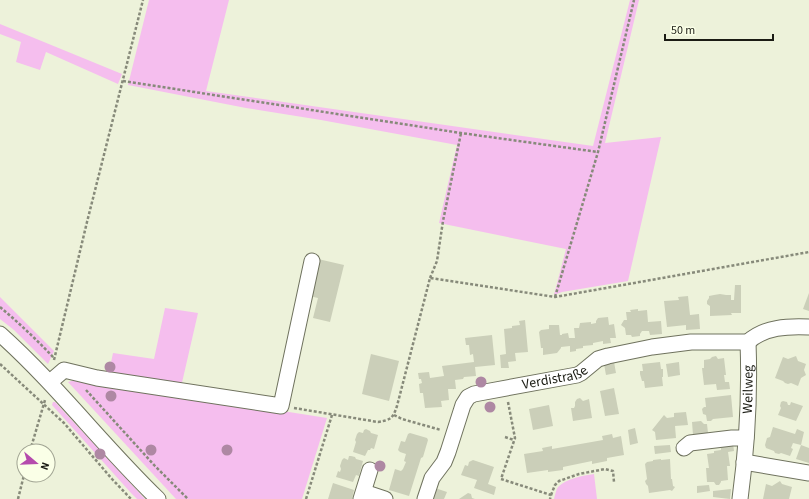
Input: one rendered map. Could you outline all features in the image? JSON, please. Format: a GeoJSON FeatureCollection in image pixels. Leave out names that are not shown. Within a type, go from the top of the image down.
{"type":"FeatureCollection","features":[{"type":"Feature","properties":{"kind":"street"},"geometry":{"type":"LineString","coordinates":[[50,382],[59,364],[105,379],[281,406],[312,261]]}},
{"type":"Feature","properties":{"kind":"street"},"geometry":{"type":"LineString","coordinates":[[748,342],[761,332],[788,327],[809,328]]}},
{"type":"Feature","properties":{"kind":"street"},"geometry":{"type":"LineString","coordinates":[[0,334],[50,382],[158,499]]}},
{"type":"Feature","properties":{"kind":"street","name":"Verdistraße"},"geometry":{"type":"LineString","coordinates":[[425,499],[432,478],[444,462],[463,406],[468,398],[474,394],[581,373],[598,359],[670,344],[691,342],[748,342]]}},
{"type":"Feature","properties":{"kind":"street","name":"Weilweg"},"geometry":{"type":"LineString","coordinates":[[740,499],[749,395],[748,342]]}},
{"type":"Feature","properties":{"kind":"street"},"geometry":{"type":"LineString","coordinates":[[684,448],[690,443],[732,438],[746,438]]}},
{"type":"Feature","properties":{"kind":"street"},"geometry":{"type":"LineString","coordinates":[[744,462],[809,472]]}},
{"type":"Feature","properties":{"kind":"street"},"geometry":{"type":"LineString","coordinates":[[370,470],[362,496],[385,499]]}},
{"type":"Feature","properties":{"kind":"path"},"geometry":{"type":"LineString","coordinates":[[59,364],[87,222],[143,0]]}},
{"type":"Feature","properties":{"kind":"path"},"geometry":{"type":"LineString","coordinates":[[555,297],[598,152],[634,0]]}},
{"type":"Feature","properties":{"kind":"path"},"geometry":{"type":"LineString","coordinates":[[123,81],[461,133],[598,152]]}},
{"type":"Feature","properties":{"kind":"path"},"geometry":{"type":"LineString","coordinates":[[281,406],[378,422],[390,419],[394,415],[430,278],[437,261],[443,221],[461,133]]}},
{"type":"Feature","properties":{"kind":"path"},"geometry":{"type":"LineString","coordinates":[[430,278],[555,297],[809,252]]}},
{"type":"Feature","properties":{"kind":"path"},"geometry":{"type":"LineString","coordinates":[[0,307],[36,339],[59,364]]}},
{"type":"Feature","properties":{"kind":"path"},"geometry":{"type":"LineString","coordinates":[[0,364],[64,423],[131,499]]}},
{"type":"Feature","properties":{"kind":"path"},"geometry":{"type":"LineString","coordinates":[[32,443],[50,382]]}},
{"type":"Feature","properties":{"kind":"path"},"geometry":{"type":"LineString","coordinates":[[505,387],[515,438],[501,478],[550,497],[555,485],[559,481],[579,474],[605,469],[613,471],[614,482]]}},
{"type":"Feature","properties":{"kind":"path"},"geometry":{"type":"LineString","coordinates":[[84,388],[155,466],[188,499]]}},
{"type":"Feature","properties":{"kind":"path"},"geometry":{"type":"LineString","coordinates":[[306,499],[332,415]]}},
{"type":"Feature","properties":{"kind":"path"},"geometry":{"type":"LineString","coordinates":[[394,415],[402,419],[454,434]]}},
{"type":"Feature","properties":{"kind":"path"},"geometry":{"type":"LineString","coordinates":[[505,437],[514,440]]}},
{"type":"Feature","properties":{"kind":"path"},"geometry":{"type":"LineString","coordinates":[[18,499],[22,483]]}},
{"type":"Feature","properties":{"kind":"shaded area"},"geometry":{"type":"Polygon","coordinates":[[[149,0],[229,0],[206,91],[593,146],[630,0],[639,0],[605,143],[661,137],[628,281],[562,292],[554,295],[566,249],[439,223],[457,145],[246,108],[128,85],[149,0]]]}},
{"type":"Feature","properties":{"kind":"shaded area"},"geometry":{"type":"Polygon","coordinates":[[[0,24],[122,74],[118,84],[46,52],[40,70],[16,62],[21,42],[0,34],[0,24]]]}},
{"type":"Feature","properties":{"kind":"shaded area"},"geometry":{"type":"Polygon","coordinates":[[[0,297],[54,351],[48,364],[14,330],[0,319],[0,297]]]}},
{"type":"Feature","properties":{"kind":"shaded area"},"geometry":{"type":"Polygon","coordinates":[[[165,308],[198,313],[181,387],[108,377],[113,353],[154,359],[165,308]]]}},
{"type":"Feature","properties":{"kind":"shaded area"},"geometry":{"type":"Polygon","coordinates":[[[79,379],[327,418],[302,499],[176,499],[68,382],[79,379]]]}},
{"type":"Feature","properties":{"kind":"shaded area"},"geometry":{"type":"Polygon","coordinates":[[[53,402],[55,402],[145,499],[137,499],[131,493],[52,405],[53,402]]]}},
{"type":"Feature","properties":{"kind":"shaded area"},"geometry":{"type":"Polygon","coordinates":[[[594,474],[597,499],[554,499],[557,488],[566,481],[594,474]]]}},
{"type":"Feature","properties":{"kind":"building"},"geometry":{"type":"Polygon","coordinates":[[[318,259],[344,265],[330,322],[313,318],[318,298],[309,296],[318,259]]]}},
{"type":"Feature","properties":{"kind":"building"},"geometry":{"type":"Polygon","coordinates":[[[735,285],[741,285],[741,313],[710,316],[710,306],[707,304],[709,296],[720,294],[731,295],[731,300],[734,300],[735,285]]]}},
{"type":"Feature","properties":{"kind":"building"},"geometry":{"type":"Polygon","coordinates":[[[809,293],[809,311],[803,309],[809,293]]]}},
{"type":"Feature","properties":{"kind":"building"},"geometry":{"type":"Polygon","coordinates":[[[688,296],[690,315],[699,314],[700,329],[686,330],[686,325],[667,327],[664,301],[679,300],[678,297],[688,296]]]}},
{"type":"Feature","properties":{"kind":"building"},"geometry":{"type":"Polygon","coordinates":[[[638,309],[638,311],[647,310],[648,322],[661,321],[662,334],[650,335],[649,331],[642,331],[640,336],[632,337],[631,335],[626,335],[625,328],[621,325],[624,320],[627,320],[626,312],[631,312],[630,310],[638,309]]]}},
{"type":"Feature","properties":{"kind":"building"},"geometry":{"type":"Polygon","coordinates":[[[608,317],[609,325],[614,324],[616,338],[610,338],[611,343],[603,344],[603,341],[593,343],[593,345],[583,346],[583,348],[570,352],[570,346],[561,347],[557,353],[543,355],[539,332],[541,330],[549,329],[549,325],[559,325],[560,335],[568,333],[569,338],[575,338],[574,328],[579,328],[580,323],[596,323],[598,318],[608,317]]]}},
{"type":"Feature","properties":{"kind":"building"},"geometry":{"type":"Polygon","coordinates":[[[525,320],[528,352],[515,353],[516,361],[508,362],[509,368],[501,368],[500,355],[506,354],[504,329],[520,325],[519,321],[525,320]]]}},
{"type":"Feature","properties":{"kind":"building"},"geometry":{"type":"Polygon","coordinates":[[[492,335],[495,365],[475,367],[476,376],[464,377],[463,379],[455,380],[456,389],[448,389],[449,400],[441,401],[442,407],[425,408],[423,393],[420,393],[419,384],[422,383],[421,379],[419,379],[418,373],[429,372],[430,378],[444,376],[442,366],[474,362],[473,354],[470,355],[469,345],[466,345],[465,338],[492,335]]]}},
{"type":"Feature","properties":{"kind":"building"},"geometry":{"type":"Polygon","coordinates":[[[371,354],[399,361],[389,401],[362,394],[371,354]]]}},
{"type":"Feature","properties":{"kind":"building"},"geometry":{"type":"Polygon","coordinates":[[[716,356],[718,359],[724,358],[726,375],[724,375],[725,382],[729,382],[730,389],[717,390],[716,384],[704,385],[702,368],[704,368],[704,360],[716,356]]]}},
{"type":"Feature","properties":{"kind":"building"},"geometry":{"type":"Polygon","coordinates":[[[796,356],[798,361],[806,364],[804,370],[806,375],[801,378],[798,386],[791,383],[785,383],[775,378],[783,357],[788,359],[796,356]]]}},
{"type":"Feature","properties":{"kind":"building"},"geometry":{"type":"Polygon","coordinates":[[[614,362],[616,373],[606,375],[604,364],[614,362]]]}},
{"type":"Feature","properties":{"kind":"building"},"geometry":{"type":"Polygon","coordinates":[[[660,362],[661,369],[663,369],[663,386],[645,388],[644,381],[642,381],[640,374],[640,371],[643,371],[642,364],[660,362]]]}},
{"type":"Feature","properties":{"kind":"building"},"geometry":{"type":"Polygon","coordinates":[[[679,362],[680,375],[668,377],[666,364],[679,362]]]}},
{"type":"Feature","properties":{"kind":"building"},"geometry":{"type":"Polygon","coordinates":[[[614,388],[619,414],[605,416],[600,391],[614,388]]]}},
{"type":"Feature","properties":{"kind":"building"},"geometry":{"type":"Polygon","coordinates":[[[731,395],[733,417],[707,421],[706,415],[703,414],[702,409],[706,407],[705,398],[731,395]]]}},
{"type":"Feature","properties":{"kind":"building"},"geometry":{"type":"Polygon","coordinates":[[[580,398],[583,401],[589,399],[592,418],[573,421],[571,408],[574,408],[575,402],[580,398]]]}},
{"type":"Feature","properties":{"kind":"building"},"geometry":{"type":"Polygon","coordinates":[[[781,402],[787,402],[788,405],[790,405],[791,402],[803,406],[796,421],[778,415],[781,408],[781,402]]]}},
{"type":"Feature","properties":{"kind":"building"},"geometry":{"type":"Polygon","coordinates":[[[549,405],[553,426],[533,430],[529,409],[549,405]]]}},
{"type":"Feature","properties":{"kind":"building"},"geometry":{"type":"Polygon","coordinates":[[[686,412],[688,425],[675,426],[676,438],[656,440],[655,432],[652,430],[664,415],[667,418],[674,417],[674,413],[686,412]]]}},
{"type":"Feature","properties":{"kind":"building"},"geometry":{"type":"Polygon","coordinates":[[[701,421],[704,424],[707,424],[708,433],[693,435],[692,422],[701,421]]]}},
{"type":"Feature","properties":{"kind":"building"},"geometry":{"type":"Polygon","coordinates":[[[773,427],[795,434],[797,429],[804,432],[801,445],[793,443],[791,448],[793,449],[790,456],[775,453],[774,451],[766,448],[765,445],[767,438],[770,437],[773,427]]]}},
{"type":"Feature","properties":{"kind":"building"},"geometry":{"type":"Polygon","coordinates":[[[635,428],[638,443],[630,445],[628,430],[635,428]]]}},
{"type":"Feature","properties":{"kind":"building"},"geometry":{"type":"Polygon","coordinates":[[[366,429],[371,433],[378,435],[374,449],[371,448],[368,450],[365,456],[353,452],[357,434],[359,432],[363,433],[366,429]]]}},
{"type":"Feature","properties":{"kind":"building"},"geometry":{"type":"Polygon","coordinates":[[[410,433],[427,438],[428,440],[409,496],[389,490],[395,469],[401,471],[406,462],[404,461],[406,454],[398,450],[401,441],[405,442],[408,434],[410,433]]]}},
{"type":"Feature","properties":{"kind":"building"},"geometry":{"type":"Polygon","coordinates":[[[612,434],[613,438],[621,436],[624,455],[607,458],[607,461],[592,464],[592,461],[563,467],[563,470],[548,472],[548,470],[527,473],[524,454],[543,451],[542,448],[552,446],[552,449],[603,440],[602,436],[612,434]]]}},
{"type":"Feature","properties":{"kind":"building"},"geometry":{"type":"Polygon","coordinates":[[[733,443],[734,451],[728,452],[730,466],[727,466],[728,480],[721,481],[719,485],[716,485],[714,482],[707,482],[706,468],[709,468],[707,454],[721,450],[721,445],[733,443]]]}},
{"type":"Feature","properties":{"kind":"building"},"geometry":{"type":"Polygon","coordinates":[[[670,445],[671,452],[655,454],[654,446],[670,445]]]}},
{"type":"Feature","properties":{"kind":"building"},"geometry":{"type":"Polygon","coordinates":[[[801,445],[809,448],[809,463],[796,459],[801,445]]]}},
{"type":"Feature","properties":{"kind":"building"},"geometry":{"type":"Polygon","coordinates":[[[349,456],[363,461],[359,476],[356,475],[353,482],[336,477],[338,471],[340,472],[342,460],[344,458],[348,460],[349,456]]]}},
{"type":"Feature","properties":{"kind":"building"},"geometry":{"type":"Polygon","coordinates":[[[670,459],[671,479],[673,486],[675,487],[672,491],[649,493],[648,486],[645,481],[647,479],[645,464],[653,460],[670,459]]]}},
{"type":"Feature","properties":{"kind":"building"},"geometry":{"type":"Polygon","coordinates":[[[473,460],[494,467],[488,484],[496,487],[494,495],[474,488],[477,480],[461,475],[465,465],[468,466],[469,462],[473,460]]]}},
{"type":"Feature","properties":{"kind":"building"},"geometry":{"type":"Polygon","coordinates":[[[780,481],[782,484],[792,487],[789,499],[763,499],[766,484],[772,486],[780,481]]]}},
{"type":"Feature","properties":{"kind":"building"},"geometry":{"type":"Polygon","coordinates":[[[333,483],[354,490],[352,499],[328,499],[333,483]]]}},
{"type":"Feature","properties":{"kind":"building"},"geometry":{"type":"Polygon","coordinates":[[[709,485],[710,491],[697,493],[697,486],[709,485]]]}},
{"type":"Feature","properties":{"kind":"building"},"geometry":{"type":"Polygon","coordinates":[[[435,488],[447,492],[444,499],[432,499],[435,488]]]}},
{"type":"Feature","properties":{"kind":"building"},"geometry":{"type":"Polygon","coordinates":[[[731,489],[730,499],[713,497],[713,491],[731,489]]]}},
{"type":"Feature","properties":{"kind":"building"},"geometry":{"type":"Polygon","coordinates":[[[468,493],[475,499],[459,499],[468,493]]]}}]}
